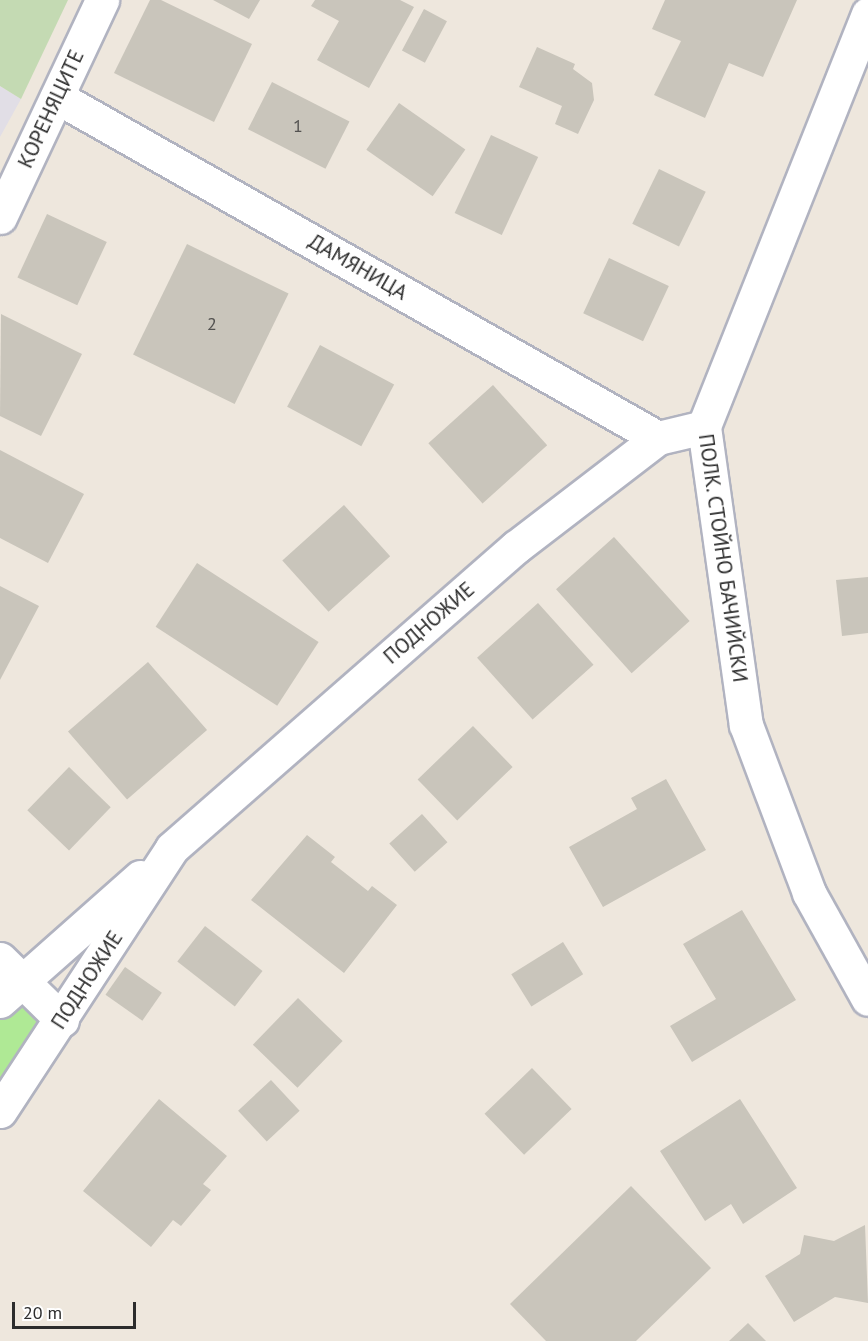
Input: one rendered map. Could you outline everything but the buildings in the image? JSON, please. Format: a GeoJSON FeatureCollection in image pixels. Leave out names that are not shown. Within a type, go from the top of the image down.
{"type":"FeatureCollection","features":[{"type":"Feature","properties":{"kind":"street","name":"КОРЕНЯЦИТЕ"},"geometry":{"type":"LineString","coordinates":[[0,217],[102,0]]}},
{"type":"Feature","properties":{"kind":"street","name":"ПОЛК. СТОЙНО БАЧИЙСКИ"},"geometry":{"type":"LineString","coordinates":[[868,14],[704,428],[746,725],[809,893],[868,999]]}},
{"type":"Feature","properties":{"kind":"street","name":"ДАМЯНИЦА"},"geometry":{"type":"LineString","coordinates":[[57,97],[658,438]]}},
{"type":"Feature","properties":{"kind":"street","name":"ПОДНОЖИЕ"},"geometry":{"type":"LineString","coordinates":[[12,992],[172,848],[516,548],[658,438],[704,428]]}},
{"type":"Feature","properties":{"kind":"street","name":"ПОДНОЖИЕ"},"geometry":{"type":"LineString","coordinates":[[0,1111],[62,1020],[172,848]]}},
{"type":"Feature","properties":{"kind":"street"},"geometry":{"type":"LineString","coordinates":[[0,958],[12,992],[62,1020]]}},
{"type":"Feature","properties":{"kind":"shaded area"},"geometry":{"type":"Polygon","coordinates":[[[0,86],[21,99],[0,137],[0,86]]]}},
{"type":"Feature","properties":{"kind":"green space"},"geometry":{"type":"Polygon","coordinates":[[[0,0],[68,0],[21,99],[0,86],[0,0]]]}},
{"type":"Feature","properties":{"kind":"green space"},"geometry":{"type":"Polygon","coordinates":[[[24,982],[62,1020],[0,1111],[0,1001],[24,982]]]}}]}
